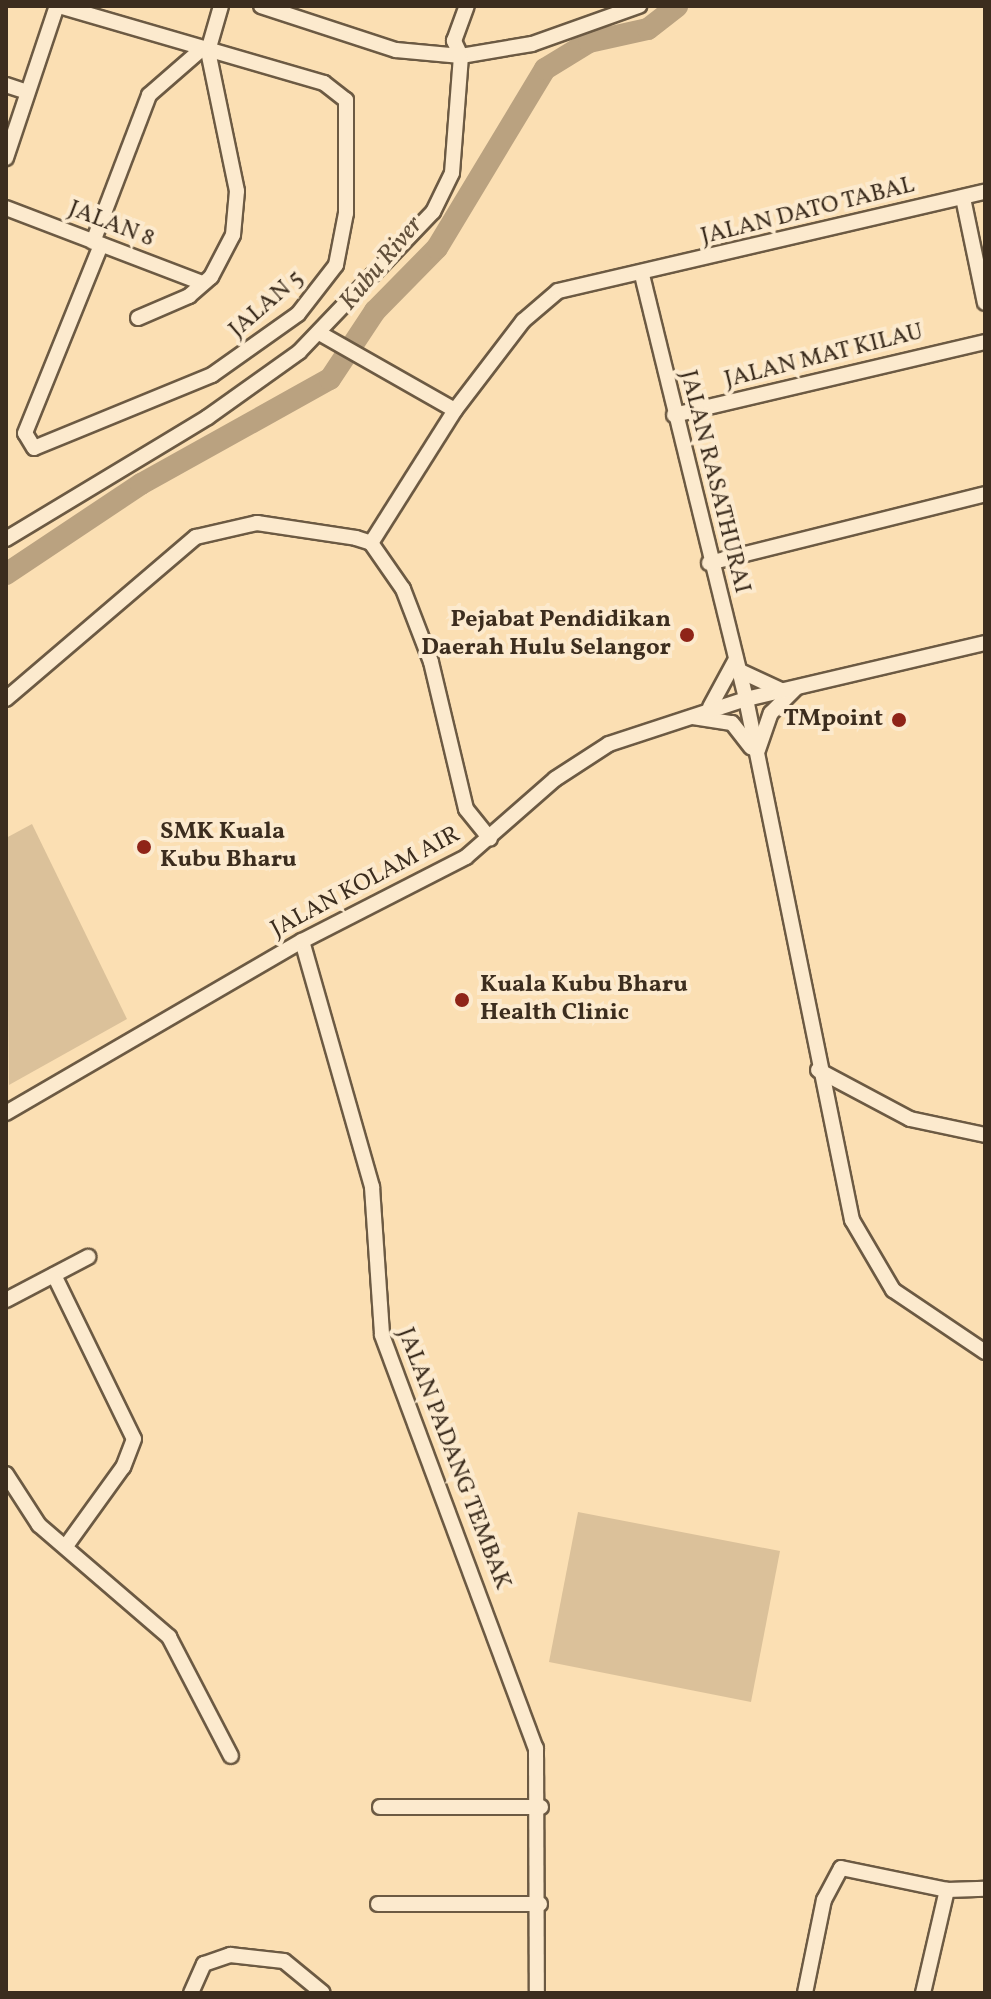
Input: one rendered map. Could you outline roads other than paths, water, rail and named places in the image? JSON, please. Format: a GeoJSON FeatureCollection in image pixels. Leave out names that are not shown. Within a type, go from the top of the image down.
{"type":"FeatureCollection","features":[{"type":"Feature","properties":{"kind":"street","name":"JALAN 5"},"geometry":{"type":"LineString","coordinates":[[58,6],[345,95],[346,213],[336,265],[298,314],[223,369],[34,448],[25,433],[97,244]]}},
{"type":"Feature","properties":{"kind":"street"},"geometry":{"type":"LineString","coordinates":[[6,158],[58,6]]}},
{"type":"Feature","properties":{"kind":"street"},"geometry":{"type":"LineString","coordinates":[[138,318],[189,296],[218,267],[237,212],[205,50],[221,6]]}},
{"type":"Feature","properties":{"kind":"street"},"geometry":{"type":"LineString","coordinates":[[261,6],[396,50],[461,56],[532,44],[639,6]]}},
{"type":"Feature","properties":{"kind":"street"},"geometry":{"type":"LineString","coordinates":[[6,539],[208,417],[321,334],[445,197],[461,56],[454,41],[467,6]]}},
{"type":"Feature","properties":{"kind":"street"},"geometry":{"type":"LineString","coordinates":[[97,244],[149,95],[205,50]]}},
{"type":"Feature","properties":{"kind":"street"},"geometry":{"type":"LineString","coordinates":[[6,85],[27,92]]}},
{"type":"Feature","properties":{"kind":"street","name":"JALAN DATO TABAL"},"geometry":{"type":"LineString","coordinates":[[371,543],[455,410],[523,321],[558,291],[642,275],[985,192]]}},
{"type":"Feature","properties":{"kind":"street"},"geometry":{"type":"LineString","coordinates":[[963,198],[985,303]]}},
{"type":"Feature","properties":{"kind":"street","name":"JALAN 8"},"geometry":{"type":"LineString","coordinates":[[6,208],[200,282]]}},
{"type":"Feature","properties":{"kind":"street","name":"JALAN RASATHURAI"},"geometry":{"type":"LineString","coordinates":[[642,275],[709,563],[746,699],[818,1070],[862,1243],[893,1290],[962,1340],[985,1352]]}},
{"type":"Feature","properties":{"kind":"street"},"geometry":{"type":"LineString","coordinates":[[321,334],[455,410]]}},
{"type":"Feature","properties":{"kind":"street","name":"JALAN MAT KILAU"},"geometry":{"type":"LineString","coordinates":[[674,415],[985,342]]}},
{"type":"Feature","properties":{"kind":"street"},"geometry":{"type":"LineString","coordinates":[[709,563],[985,494]]}},
{"type":"Feature","properties":{"kind":"street"},"geometry":{"type":"LineString","coordinates":[[6,699],[196,537],[257,523],[371,543],[403,589],[431,662],[466,809],[490,839]]}},
{"type":"Feature","properties":{"kind":"street","name":"JALAN KOLAM AIR"},"geometry":{"type":"LineString","coordinates":[[6,1113],[302,941],[490,839],[583,758],[707,710],[985,643]]}},
{"type":"Feature","properties":{"kind":"street"},"geometry":{"type":"LineString","coordinates":[[707,710],[726,689],[736,666],[790,689],[771,713],[757,758]]}},
{"type":"Feature","properties":{"kind":"street"},"geometry":{"type":"LineString","coordinates":[[688,716],[732,723],[757,758]]}},
{"type":"Feature","properties":{"kind":"street","name":"JALAN PADANG TEMBAK"},"geometry":{"type":"LineString","coordinates":[[302,941],[372,1187],[382,1335],[531,1727],[541,1807],[537,1993]]}},
{"type":"Feature","properties":{"kind":"street"},"geometry":{"type":"LineString","coordinates":[[818,1070],[910,1119],[985,1135]]}},
{"type":"Feature","properties":{"kind":"street"},"geometry":{"type":"LineString","coordinates":[[6,1300],[88,1257]]}},
{"type":"Feature","properties":{"kind":"street"},"geometry":{"type":"LineString","coordinates":[[54,1275],[134,1439],[123,1467],[66,1546]]}},
{"type":"Feature","properties":{"kind":"street"},"geometry":{"type":"LineString","coordinates":[[962,1340],[985,1335]]}},
{"type":"Feature","properties":{"kind":"street"},"geometry":{"type":"LineString","coordinates":[[6,1474],[39,1525],[169,1637],[231,1756]]}},
{"type":"Feature","properties":{"kind":"street"},"geometry":{"type":"LineString","coordinates":[[380,1807],[541,1807]]}},
{"type":"Feature","properties":{"kind":"street"},"geometry":{"type":"LineString","coordinates":[[805,1993],[824,1900],[848,1865],[947,1890],[985,1889]]}},
{"type":"Feature","properties":{"kind":"street"},"geometry":{"type":"LineString","coordinates":[[923,1993],[947,1890]]}},
{"type":"Feature","properties":{"kind":"street"},"geometry":{"type":"LineString","coordinates":[[378,1904],[540,1904]]}},
{"type":"Feature","properties":{"kind":"street"},"geometry":{"type":"LineString","coordinates":[[191,1993],[204,1964],[230,1955],[297,1966],[323,1993]]}},
{"type":"Feature","properties":{"kind":"waterway","name":"Kubu River"},"geometry":{"type":"LineString","coordinates":[[6,574],[141,484],[330,379],[375,311],[437,248],[545,69],[589,42],[648,29],[677,6]]}},
{"type":"Feature","properties":{"kind":"place","name":"Pejabat Pendidikan Daerah Hulu Selangor"},"geometry":{"type":"Point","coordinates":[687,635]}},
{"type":"Feature","properties":{"kind":"place","name":"TMpoint"},"geometry":{"type":"Point","coordinates":[899,720]}},
{"type":"Feature","properties":{"kind":"place","name":"SMK Kuala Kubu Bharu"},"geometry":{"type":"Point","coordinates":[144,847]}},
{"type":"Feature","properties":{"kind":"place","name":"Kuala Kubu Bharu Health Clinic"},"geometry":{"type":"Point","coordinates":[462,1000]}}]}
